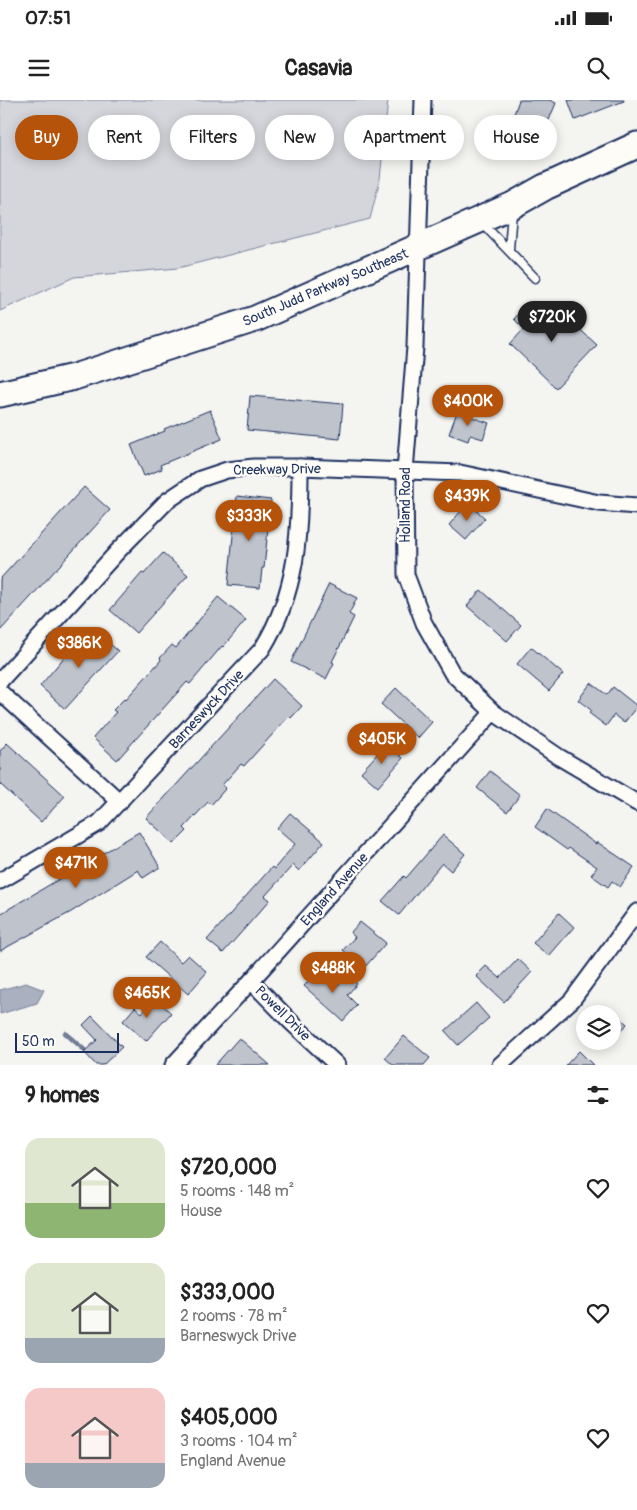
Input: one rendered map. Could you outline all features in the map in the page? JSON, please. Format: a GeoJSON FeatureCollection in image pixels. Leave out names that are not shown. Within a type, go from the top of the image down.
{"type":"FeatureCollection","features":[{"type":"Feature","properties":{"kind":"highway","name":"South Judd Parkway Southeast"},"geometry":{"type":"LineString","coordinates":[[0,394],[74,377],[254,319],[513,205],[545,187],[637,145]]}},
{"type":"Feature","properties":{"kind":"street","name":"Holland Road"},"geometry":{"type":"LineString","coordinates":[[423,100],[420,247],[415,347],[405,471],[406,575],[421,615],[452,673],[493,712],[559,757],[637,803]]}},
{"type":"Feature","properties":{"kind":"street","name":"Creekway Drive"},"geometry":{"type":"LineString","coordinates":[[0,681],[118,551],[167,501],[200,479],[226,470],[254,467],[300,467],[460,473],[599,503],[637,506]]}},
{"type":"Feature","properties":{"kind":"street","name":"Barneswyck Drive"},"geometry":{"type":"LineString","coordinates":[[0,881],[99,823],[262,649],[275,628],[290,585],[298,540],[300,467]]}},
{"type":"Feature","properties":{"kind":"street"},"geometry":{"type":"LineString","coordinates":[[0,692],[120,802]]}},
{"type":"Feature","properties":{"kind":"street","name":"England Avenue"},"geometry":{"type":"LineString","coordinates":[[173,1065],[493,712]]}},
{"type":"Feature","properties":{"kind":"street"},"geometry":{"type":"LineString","coordinates":[[500,1065],[572,1000],[637,912]]}},
{"type":"Feature","properties":{"kind":"street","name":"Powell Drive"},"geometry":{"type":"LineString","coordinates":[[251,981],[337,1065]]}},
{"type":"Feature","properties":{"kind":"lane"},"geometry":{"type":"LineString","coordinates":[[509,249],[513,205]]}},
{"type":"Feature","properties":{"kind":"lane"},"geometry":{"type":"LineString","coordinates":[[479,220],[535,278]]}},
{"type":"Feature","properties":{"kind":"shaded area"},"geometry":{"type":"Polygon","coordinates":[[[0,100],[388,100],[386,115],[344,115],[344,160],[382,160],[380,179],[370,219],[178,268],[74,277],[0,311],[0,100]]]}},
{"type":"Feature","properties":{"kind":"water"},"geometry":{"type":"Polygon","coordinates":[[[26,983],[44,990],[37,1003],[0,1014],[0,990],[26,983]]]}},
{"type":"Feature","properties":{"kind":"building"},"geometry":{"type":"Polygon","coordinates":[[[519,100],[549,100],[556,103],[551,115],[514,114],[519,100]]]}},
{"type":"Feature","properties":{"kind":"building"},"geometry":{"type":"Polygon","coordinates":[[[568,100],[624,100],[624,101],[575,120],[568,100]]]}},
{"type":"Feature","properties":{"kind":"building"},"geometry":{"type":"Polygon","coordinates":[[[550,302],[597,345],[556,388],[510,344],[524,329],[514,319],[525,306],[536,317],[550,302]]]}},
{"type":"Feature","properties":{"kind":"building"},"geometry":{"type":"Polygon","coordinates":[[[250,396],[343,404],[340,439],[247,430],[250,396]]]}},
{"type":"Feature","properties":{"kind":"building"},"geometry":{"type":"Polygon","coordinates":[[[210,410],[222,439],[160,465],[162,469],[144,476],[131,445],[210,410]]]}},
{"type":"Feature","properties":{"kind":"building"},"geometry":{"type":"Polygon","coordinates":[[[457,412],[489,423],[483,439],[470,435],[468,441],[449,434],[457,412]]]}},
{"type":"Feature","properties":{"kind":"building"},"geometry":{"type":"Polygon","coordinates":[[[84,487],[110,510],[0,631],[0,579],[84,487]]]}},
{"type":"Feature","properties":{"kind":"building"},"geometry":{"type":"Polygon","coordinates":[[[237,496],[271,500],[260,588],[228,585],[237,496]]]}},
{"type":"Feature","properties":{"kind":"building"},"geometry":{"type":"Polygon","coordinates":[[[468,503],[485,518],[466,540],[449,525],[468,503]]]}},
{"type":"Feature","properties":{"kind":"building"},"geometry":{"type":"Polygon","coordinates":[[[163,553],[188,575],[136,633],[110,610],[142,573],[144,574],[163,553]]]}},
{"type":"Feature","properties":{"kind":"building"},"geometry":{"type":"Polygon","coordinates":[[[329,584],[357,598],[349,614],[354,617],[332,662],[334,663],[326,679],[291,662],[329,584]]]}},
{"type":"Feature","properties":{"kind":"building"},"geometry":{"type":"Polygon","coordinates":[[[481,590],[521,625],[507,641],[467,606],[481,590]]]}},
{"type":"Feature","properties":{"kind":"building"},"geometry":{"type":"Polygon","coordinates":[[[218,597],[246,620],[190,684],[187,682],[117,760],[93,738],[116,712],[113,710],[126,699],[172,645],[176,648],[218,597]]]}},
{"type":"Feature","properties":{"kind":"building"},"geometry":{"type":"Polygon","coordinates":[[[93,629],[118,651],[65,709],[40,686],[71,649],[73,650],[93,629]]]}},
{"type":"Feature","properties":{"kind":"building"},"geometry":{"type":"Polygon","coordinates":[[[531,647],[563,674],[549,691],[517,664],[531,647]]]}},
{"type":"Feature","properties":{"kind":"building"},"geometry":{"type":"Polygon","coordinates":[[[273,679],[302,706],[291,718],[289,716],[244,766],[241,764],[222,785],[226,788],[211,805],[208,802],[184,828],[187,831],[174,844],[146,818],[273,679]]]}},
{"type":"Feature","properties":{"kind":"building"},"geometry":{"type":"Polygon","coordinates":[[[591,683],[607,695],[613,687],[637,706],[624,723],[614,715],[606,726],[589,713],[591,710],[578,700],[591,683]]]}},
{"type":"Feature","properties":{"kind":"building"},"geometry":{"type":"Polygon","coordinates":[[[396,688],[432,722],[418,738],[381,704],[396,688]]]}},
{"type":"Feature","properties":{"kind":"building"},"geometry":{"type":"Polygon","coordinates":[[[7,743],[65,796],[41,822],[0,784],[0,751],[7,743]]]}},
{"type":"Feature","properties":{"kind":"building"},"geometry":{"type":"Polygon","coordinates":[[[386,744],[403,758],[378,787],[361,772],[386,744]]]}},
{"type":"Feature","properties":{"kind":"building"},"geometry":{"type":"Polygon","coordinates":[[[490,771],[520,795],[507,812],[477,788],[490,771]]]}},
{"type":"Feature","properties":{"kind":"building"},"geometry":{"type":"Polygon","coordinates":[[[547,809],[596,844],[597,842],[634,867],[620,887],[612,881],[608,887],[591,875],[597,867],[569,848],[567,850],[535,827],[547,809]]]}},
{"type":"Feature","properties":{"kind":"building"},"geometry":{"type":"Polygon","coordinates":[[[290,813],[324,842],[299,871],[293,865],[265,896],[270,900],[223,953],[207,940],[295,844],[277,828],[290,813]]]}},
{"type":"Feature","properties":{"kind":"building"},"geometry":{"type":"Polygon","coordinates":[[[139,832],[160,867],[143,878],[138,870],[71,912],[0,951],[0,914],[139,832]]]}},
{"type":"Feature","properties":{"kind":"building"},"geometry":{"type":"Polygon","coordinates":[[[443,835],[465,854],[451,871],[442,863],[399,915],[382,901],[404,876],[406,878],[443,835]]]}},
{"type":"Feature","properties":{"kind":"building"},"geometry":{"type":"Polygon","coordinates":[[[559,913],[574,927],[549,956],[533,943],[559,913]]]}},
{"type":"Feature","properties":{"kind":"building"},"geometry":{"type":"Polygon","coordinates":[[[360,922],[386,943],[364,968],[343,950],[355,937],[350,933],[360,922]]]}},
{"type":"Feature","properties":{"kind":"building"},"geometry":{"type":"Polygon","coordinates":[[[160,942],[181,962],[188,955],[207,972],[188,994],[146,957],[160,942]]]}},
{"type":"Feature","properties":{"kind":"building"},"geometry":{"type":"Polygon","coordinates":[[[518,959],[532,972],[504,1002],[476,976],[486,966],[500,978],[518,959]]]}},
{"type":"Feature","properties":{"kind":"building"},"geometry":{"type":"Polygon","coordinates":[[[318,971],[336,987],[347,975],[357,984],[347,995],[357,1005],[343,1021],[304,986],[318,971]]]}},
{"type":"Feature","properties":{"kind":"building"},"geometry":{"type":"Polygon","coordinates":[[[155,998],[171,1013],[146,1041],[123,1021],[135,1007],[142,1013],[155,998]]]}},
{"type":"Feature","properties":{"kind":"building"},"geometry":{"type":"Polygon","coordinates":[[[476,1003],[489,1018],[458,1045],[445,1031],[476,1003]]]}},
{"type":"Feature","properties":{"kind":"building"},"geometry":{"type":"Polygon","coordinates":[[[92,1016],[122,1047],[103,1065],[96,1065],[84,1052],[97,1040],[83,1025],[92,1016]]]}},
{"type":"Feature","properties":{"kind":"building"},"geometry":{"type":"Polygon","coordinates":[[[621,1019],[627,1024],[621,1031],[621,1019]]]}},
{"type":"Feature","properties":{"kind":"building"},"geometry":{"type":"Polygon","coordinates":[[[404,1036],[430,1058],[424,1065],[393,1065],[385,1058],[404,1036]]]}},
{"type":"Feature","properties":{"kind":"building"},"geometry":{"type":"Polygon","coordinates":[[[239,1038],[270,1065],[215,1065],[239,1038]]]}},
{"type":"Feature","properties":{"kind":"building"},"geometry":{"type":"Polygon","coordinates":[[[579,1051],[593,1065],[566,1065],[579,1051]]]}},
{"type":"Feature","properties":{"kind":"waterway"},"geometry":{"type":"LineString","coordinates":[[65,1033],[88,1053]]}}]}
